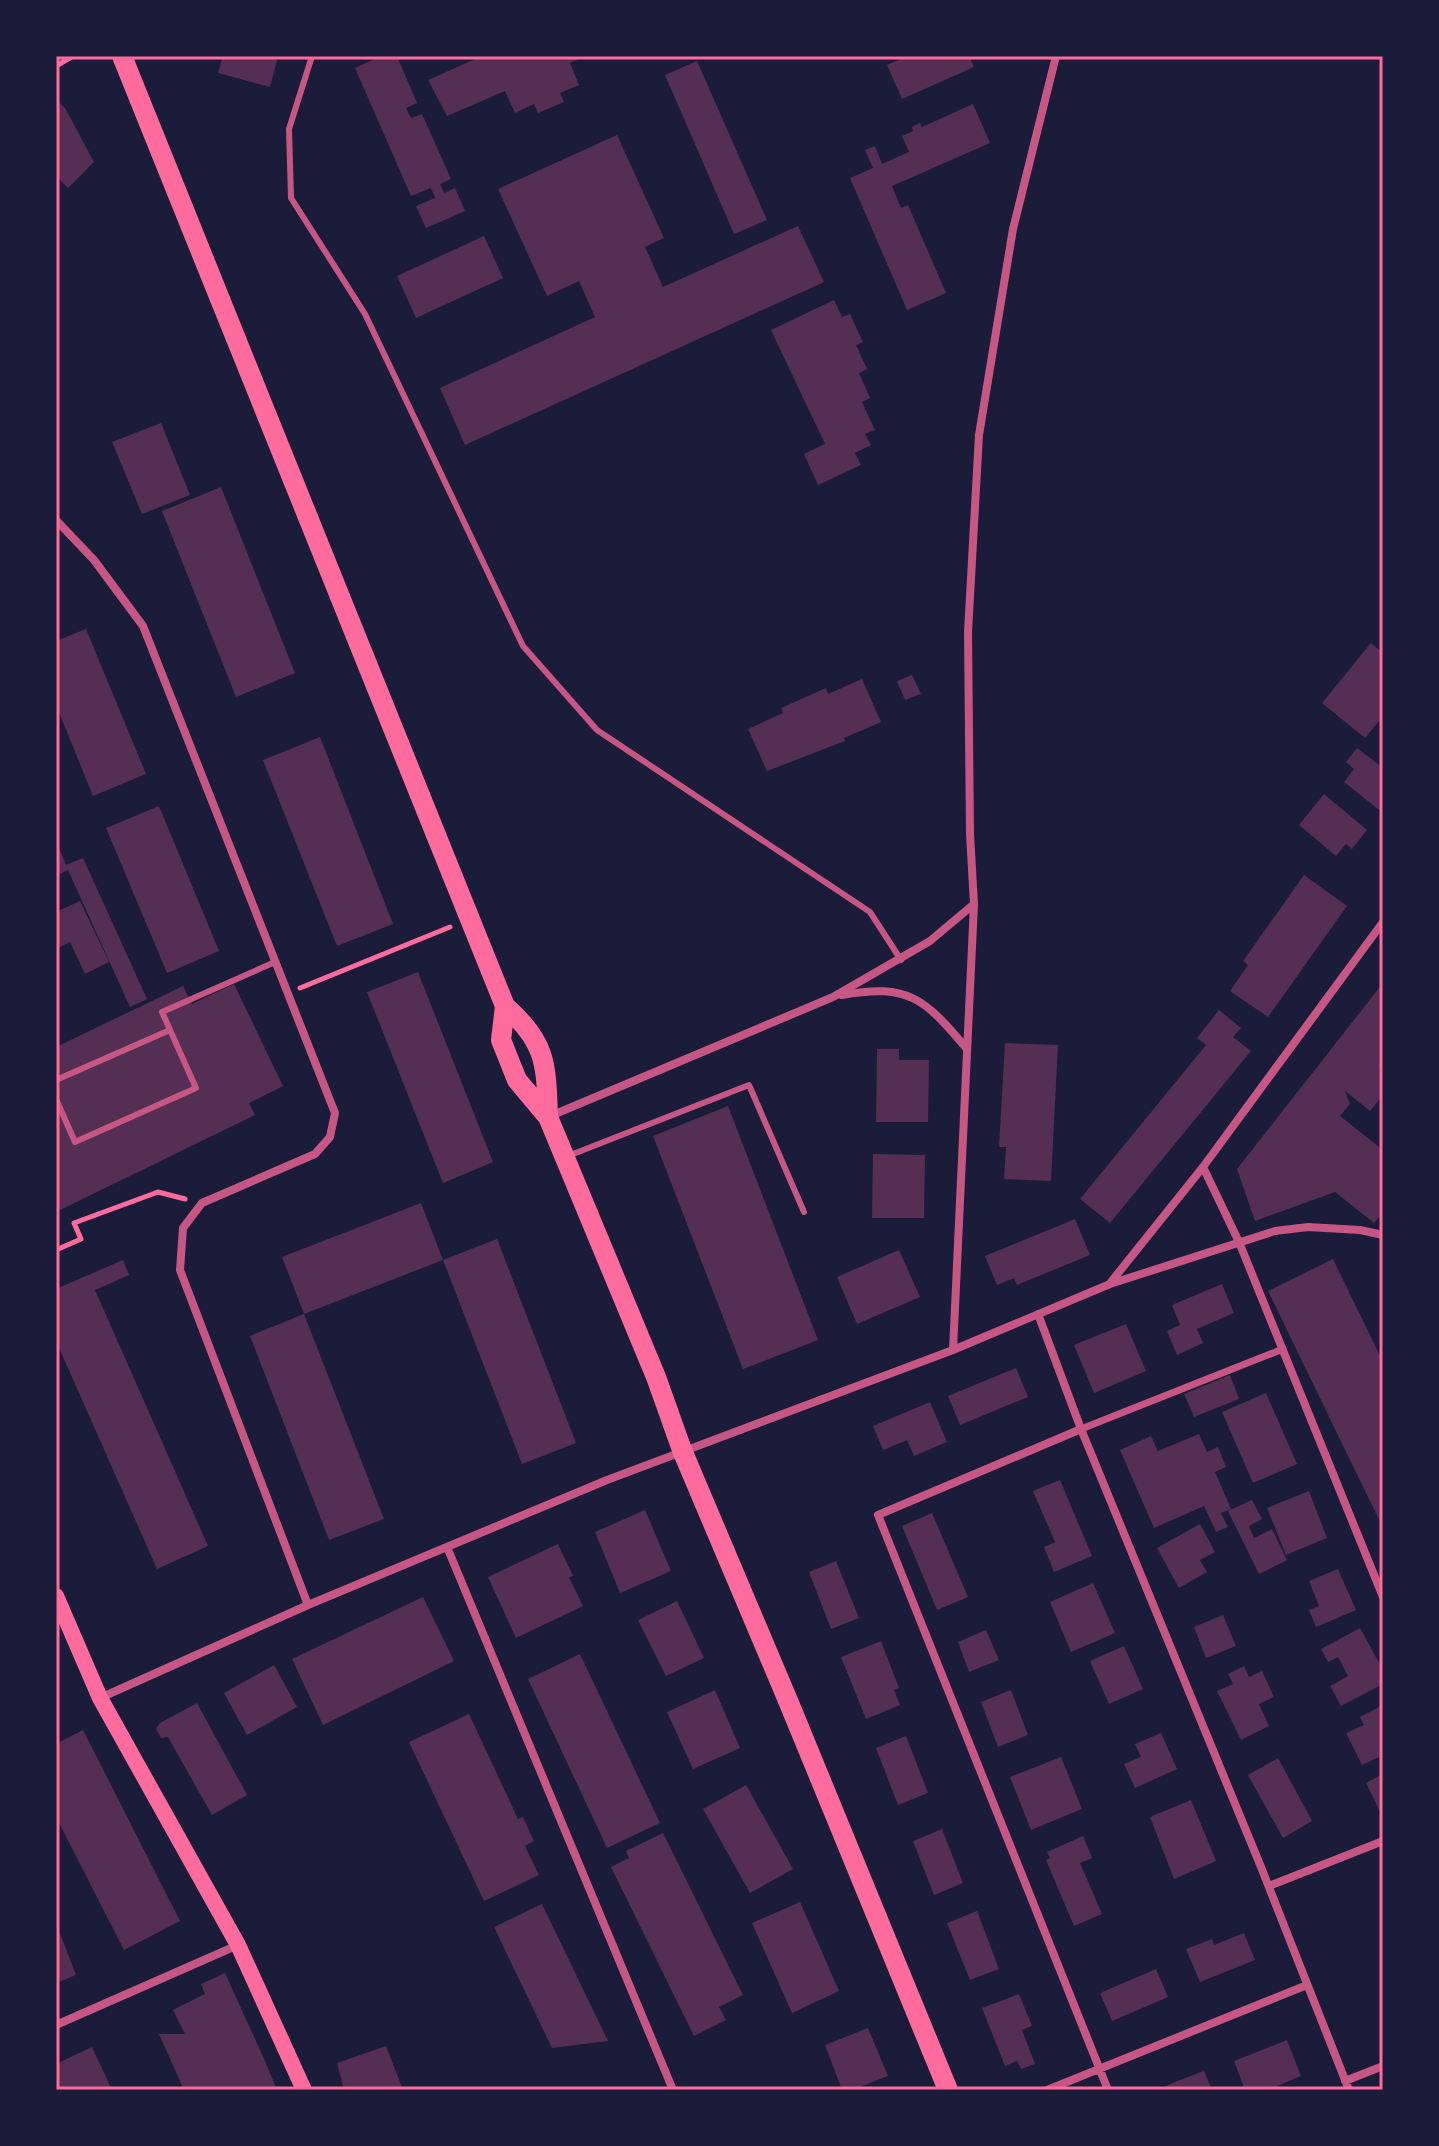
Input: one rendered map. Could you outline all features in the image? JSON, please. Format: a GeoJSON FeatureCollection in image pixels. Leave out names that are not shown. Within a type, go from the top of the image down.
{"type":"FeatureCollection","features":[{"type":"Feature","properties":{"kind":"main road"},"geometry":{"type":"LineString","coordinates":[[122,58],[505,1006],[528,1027],[546,1067],[548,1117]]}},
{"type":"Feature","properties":{"kind":"main road"},"geometry":{"type":"LineString","coordinates":[[505,1006],[501,1040],[517,1080],[548,1117],[656,1377],[682,1450],[948,2090]]}},
{"type":"Feature","properties":{"kind":"main road"},"geometry":{"type":"LineString","coordinates":[[56,1596],[100,1698],[238,1945],[304,2090]]}},
{"type":"Feature","properties":{"kind":"street"},"geometry":{"type":"LineString","coordinates":[[953,1350],[974,904],[970,834],[968,632],[979,435],[1013,229],[1056,56]]}},
{"type":"Feature","properties":{"kind":"street"},"geometry":{"type":"LineString","coordinates":[[56,520],[94,560],[143,626],[335,1113],[330,1137],[315,1154],[202,1203],[183,1228],[180,1270],[308,1605]]}},
{"type":"Feature","properties":{"kind":"street"},"geometry":{"type":"LineString","coordinates":[[548,1117],[833,997],[930,941],[974,904]]}},
{"type":"Feature","properties":{"kind":"street"},"geometry":{"type":"LineString","coordinates":[[1110,1284],[1203,1167],[1383,922]]}},
{"type":"Feature","properties":{"kind":"street"},"geometry":{"type":"LineString","coordinates":[[833,997],[876,989],[904,993],[938,1014],[967,1049]]}},
{"type":"Feature","properties":{"kind":"street"},"geometry":{"type":"LineString","coordinates":[[1203,1167],[1239,1242],[1383,1597]]}},
{"type":"Feature","properties":{"kind":"street"},"geometry":{"type":"LineString","coordinates":[[100,1698],[308,1605],[682,1450],[953,1350],[1110,1284],[1275,1231],[1308,1227],[1360,1230],[1383,1235]]}},
{"type":"Feature","properties":{"kind":"street"},"geometry":{"type":"LineString","coordinates":[[1038,1314],[1081,1429],[1269,1886],[1347,2085],[1383,2066]]}},
{"type":"Feature","properties":{"kind":"street"},"geometry":{"type":"LineString","coordinates":[[1108,2090],[878,1515],[1081,1429],[1283,1349]]}},
{"type":"Feature","properties":{"kind":"street"},"geometry":{"type":"LineString","coordinates":[[447,1547],[673,2090]]}},
{"type":"Feature","properties":{"kind":"street"},"geometry":{"type":"LineString","coordinates":[[1269,1886],[1383,1841]]}},
{"type":"Feature","properties":{"kind":"street"},"geometry":{"type":"LineString","coordinates":[[56,2025],[238,1945]]}},
{"type":"Feature","properties":{"kind":"street"},"geometry":{"type":"LineString","coordinates":[[1047,2090],[1307,1985]]}},
{"type":"Feature","properties":{"kind":"lane"},"geometry":{"type":"LineString","coordinates":[[312,56],[289,129],[291,198],[365,314],[523,646],[597,730],[870,912],[901,960]]}},
{"type":"Feature","properties":{"kind":"lane"},"geometry":{"type":"LineString","coordinates":[[56,1099],[75,1142],[196,1088],[162,1012],[275,962]]}},
{"type":"Feature","properties":{"kind":"lane"},"geometry":{"type":"LineString","coordinates":[[56,1080],[170,1030]]}},
{"type":"Feature","properties":{"kind":"lane"},"geometry":{"type":"LineString","coordinates":[[564,1157],[749,1085],[804,1212]]}},
{"type":"Feature","properties":{"kind":"path"},"geometry":{"type":"LineString","coordinates":[[56,66],[73,56]]}},
{"type":"Feature","properties":{"kind":"path"},"geometry":{"type":"LineString","coordinates":[[288,993],[470,919]]}},
{"type":"Feature","properties":{"kind":"path"},"geometry":{"type":"LineString","coordinates":[[56,1250],[81,1239],[74,1223],[158,1192],[202,1203]]}},
{"type":"Feature","properties":{"kind":"building"},"geometry":{"type":"Polygon","coordinates":[[[223,56],[261,56],[277,60],[270,87],[218,73],[223,56]]]}},
{"type":"Feature","properties":{"kind":"building"},"geometry":{"type":"Polygon","coordinates":[[[381,56],[397,56],[417,103],[406,108],[411,118],[422,114],[451,179],[440,184],[444,193],[455,188],[465,211],[426,228],[416,206],[435,198],[431,188],[411,196],[355,68],[381,56]]]}},
{"type":"Feature","properties":{"kind":"building"},"geometry":{"type":"Polygon","coordinates":[[[482,56],[585,56],[570,63],[579,85],[560,93],[564,102],[538,113],[534,104],[515,113],[505,91],[447,116],[428,80],[482,56]]]}},
{"type":"Feature","properties":{"kind":"building"},"geometry":{"type":"Polygon","coordinates":[[[908,56],[969,56],[974,67],[902,99],[887,65],[908,56]]]}},
{"type":"Feature","properties":{"kind":"building"},"geometry":{"type":"Polygon","coordinates":[[[697,61],[767,220],[734,234],[665,75],[697,61]]]}},
{"type":"Feature","properties":{"kind":"building"},"geometry":{"type":"Polygon","coordinates":[[[56,100],[65,108],[94,162],[68,188],[56,176],[56,100]]]}},
{"type":"Feature","properties":{"kind":"building"},"geometry":{"type":"Polygon","coordinates":[[[973,104],[990,143],[892,186],[901,208],[908,205],[946,293],[907,310],[850,178],[873,168],[865,150],[875,146],[882,164],[909,152],[902,136],[913,131],[912,127],[920,123],[922,127],[973,104]]]}},
{"type":"Feature","properties":{"kind":"building"},"geometry":{"type":"Polygon","coordinates":[[[617,135],[664,238],[645,247],[663,287],[798,226],[824,282],[465,445],[440,388],[595,317],[579,281],[547,296],[498,189],[617,135]]]}},
{"type":"Feature","properties":{"kind":"building"},"geometry":{"type":"Polygon","coordinates":[[[484,236],[503,278],[416,318],[397,276],[484,236]]]}},
{"type":"Feature","properties":{"kind":"building"},"geometry":{"type":"Polygon","coordinates":[[[834,300],[842,317],[850,314],[863,342],[856,345],[867,369],[859,373],[870,398],[862,402],[875,430],[865,434],[871,445],[855,453],[861,465],[818,485],[804,454],[825,444],[771,330],[834,300]]]}},
{"type":"Feature","properties":{"kind":"building"},"geometry":{"type":"Polygon","coordinates":[[[161,423],[190,495],[142,514],[112,442],[161,423]]]}},
{"type":"Feature","properties":{"kind":"building"},"geometry":{"type":"Polygon","coordinates":[[[221,487],[295,673],[236,697],[162,511],[221,487]]]}},
{"type":"Feature","properties":{"kind":"building"},"geometry":{"type":"Polygon","coordinates":[[[86,629],[146,774],[93,796],[56,705],[56,641],[86,629]]]}},
{"type":"Feature","properties":{"kind":"building"},"geometry":{"type":"Polygon","coordinates":[[[1371,643],[1383,653],[1383,716],[1365,738],[1322,703],[1371,643]]]}},
{"type":"Feature","properties":{"kind":"building"},"geometry":{"type":"Polygon","coordinates":[[[912,675],[921,694],[905,700],[897,681],[912,675]]]}},
{"type":"Feature","properties":{"kind":"building"},"geometry":{"type":"Polygon","coordinates":[[[862,679],[881,722],[844,738],[845,741],[767,771],[748,729],[783,713],[781,708],[826,688],[828,694],[862,679]]]}},
{"type":"Feature","properties":{"kind":"building"},"geometry":{"type":"Polygon","coordinates":[[[320,737],[393,924],[337,946],[263,760],[320,737]]]}},
{"type":"Feature","properties":{"kind":"building"},"geometry":{"type":"Polygon","coordinates":[[[1357,748],[1383,768],[1383,813],[1344,782],[1354,769],[1346,762],[1357,748]]]}},
{"type":"Feature","properties":{"kind":"building"},"geometry":{"type":"Polygon","coordinates":[[[1324,794],[1367,830],[1352,849],[1346,844],[1336,856],[1299,825],[1324,794]]]}},
{"type":"Feature","properties":{"kind":"building"},"geometry":{"type":"Polygon","coordinates":[[[159,806],[219,951],[167,973],[106,828],[159,806]]]}},
{"type":"Feature","properties":{"kind":"building"},"geometry":{"type":"Polygon","coordinates":[[[56,841],[66,865],[83,858],[147,999],[130,1007],[68,870],[56,876],[56,841]]]}},
{"type":"Feature","properties":{"kind":"building"},"geometry":{"type":"Polygon","coordinates":[[[1304,875],[1347,906],[1268,1017],[1230,991],[1248,965],[1243,961],[1304,875]]]}},
{"type":"Feature","properties":{"kind":"building"},"geometry":{"type":"Polygon","coordinates":[[[80,901],[109,962],[85,974],[70,942],[56,949],[56,912],[80,901]]]}},
{"type":"Feature","properties":{"kind":"building"},"geometry":{"type":"Polygon","coordinates":[[[418,972],[493,1162],[443,1183],[367,992],[418,972]]]}},
{"type":"Feature","properties":{"kind":"building"},"geometry":{"type":"Polygon","coordinates":[[[1383,983],[1383,1064],[1379,1070],[1383,1095],[1370,1111],[1345,1091],[1350,1104],[1340,1116],[1383,1150],[1383,1212],[1374,1223],[1335,1192],[1255,1221],[1237,1169],[1383,983]]]}},
{"type":"Feature","properties":{"kind":"building"},"geometry":{"type":"Polygon","coordinates":[[[234,984],[283,1086],[249,1103],[255,1115],[56,1212],[56,1047],[183,986],[192,1004],[234,984]]]}},
{"type":"Feature","properties":{"kind":"building"},"geometry":{"type":"Polygon","coordinates":[[[1219,1010],[1241,1028],[1233,1037],[1251,1051],[1110,1223],[1080,1199],[1206,1045],[1197,1038],[1219,1010]]]}},
{"type":"Feature","properties":{"kind":"building"},"geometry":{"type":"Polygon","coordinates":[[[1005,1043],[1058,1045],[1051,1181],[1004,1179],[1006,1147],[999,1147],[1005,1043]]]}},
{"type":"Feature","properties":{"kind":"building"},"geometry":{"type":"Polygon","coordinates":[[[877,1049],[899,1049],[899,1060],[929,1060],[928,1122],[876,1122],[877,1049]]]}},
{"type":"Feature","properties":{"kind":"building"},"geometry":{"type":"Polygon","coordinates":[[[728,1106],[818,1340],[743,1369],[653,1136],[728,1106]]]}},
{"type":"Feature","properties":{"kind":"building"},"geometry":{"type":"Polygon","coordinates":[[[873,1154],[925,1155],[924,1218],[872,1218],[873,1154]]]}},
{"type":"Feature","properties":{"kind":"building"},"geometry":{"type":"Polygon","coordinates":[[[421,1203],[443,1260],[304,1314],[282,1257],[421,1203]]]}},
{"type":"Feature","properties":{"kind":"building"},"geometry":{"type":"Polygon","coordinates":[[[1075,1219],[1090,1255],[1017,1285],[1014,1278],[997,1285],[985,1256],[1075,1219]]]}},
{"type":"Feature","properties":{"kind":"building"},"geometry":{"type":"Polygon","coordinates":[[[497,1239],[576,1443],[522,1464],[443,1260],[497,1239]]]}},
{"type":"Feature","properties":{"kind":"building"},"geometry":{"type":"Polygon","coordinates":[[[899,1250],[920,1297],[857,1324],[837,1277],[899,1250]]]}},
{"type":"Feature","properties":{"kind":"building"},"geometry":{"type":"Polygon","coordinates":[[[1333,1259],[1383,1362],[1383,1528],[1268,1291],[1333,1259]]]}},
{"type":"Feature","properties":{"kind":"building"},"geometry":{"type":"Polygon","coordinates":[[[123,1260],[129,1275],[95,1290],[208,1546],[157,1569],[56,1341],[56,1289],[123,1260]]]}},
{"type":"Feature","properties":{"kind":"building"},"geometry":{"type":"Polygon","coordinates":[[[1222,1284],[1234,1313],[1197,1329],[1203,1343],[1177,1355],[1167,1331],[1180,1325],[1172,1305],[1222,1284]]]}},
{"type":"Feature","properties":{"kind":"building"},"geometry":{"type":"Polygon","coordinates":[[[304,1314],[384,1519],[329,1540],[250,1336],[304,1314]]]}},
{"type":"Feature","properties":{"kind":"building"},"geometry":{"type":"Polygon","coordinates":[[[1126,1324],[1146,1371],[1094,1393],[1074,1345],[1126,1324]]]}},
{"type":"Feature","properties":{"kind":"building"},"geometry":{"type":"Polygon","coordinates":[[[1016,1368],[1028,1397],[960,1425],[948,1396],[1016,1368]]]}},
{"type":"Feature","properties":{"kind":"building"},"geometry":{"type":"Polygon","coordinates":[[[1230,1375],[1239,1399],[1194,1417],[1184,1394],[1230,1375]]]}},
{"type":"Feature","properties":{"kind":"building"},"geometry":{"type":"Polygon","coordinates":[[[1266,1393],[1297,1464],[1253,1483],[1222,1412],[1266,1393]]]}},
{"type":"Feature","properties":{"kind":"building"},"geometry":{"type":"Polygon","coordinates":[[[930,1402],[947,1442],[914,1456],[907,1440],[883,1450],[873,1426],[930,1402]]]}},
{"type":"Feature","properties":{"kind":"building"},"geometry":{"type":"Polygon","coordinates":[[[1199,1434],[1207,1452],[1218,1447],[1226,1467],[1215,1472],[1231,1509],[1221,1513],[1228,1527],[1216,1532],[1204,1506],[1154,1528],[1120,1450],[1151,1436],[1158,1451],[1199,1434]]]}},
{"type":"Feature","properties":{"kind":"building"},"geometry":{"type":"Polygon","coordinates":[[[1060,1480],[1092,1556],[1054,1572],[1044,1547],[1055,1542],[1033,1491],[1060,1480]]]}},
{"type":"Feature","properties":{"kind":"building"},"geometry":{"type":"Polygon","coordinates":[[[1309,1491],[1327,1538],[1286,1555],[1267,1508],[1309,1491]]]}},
{"type":"Feature","properties":{"kind":"building"},"geometry":{"type":"Polygon","coordinates":[[[1252,1500],[1262,1519],[1249,1526],[1254,1538],[1272,1529],[1287,1560],[1259,1574],[1228,1511],[1252,1500]]]}},
{"type":"Feature","properties":{"kind":"building"},"geometry":{"type":"Polygon","coordinates":[[[645,1510],[671,1571],[620,1593],[595,1532],[645,1510]]]}},
{"type":"Feature","properties":{"kind":"building"},"geometry":{"type":"Polygon","coordinates":[[[932,1513],[968,1597],[937,1610],[902,1526],[932,1513]]]}},
{"type":"Feature","properties":{"kind":"building"},"geometry":{"type":"Polygon","coordinates":[[[1200,1524],[1215,1552],[1200,1560],[1207,1572],[1179,1588],[1157,1548],[1200,1524]]]}},
{"type":"Feature","properties":{"kind":"building"},"geometry":{"type":"Polygon","coordinates":[[[558,1544],[583,1606],[516,1638],[488,1577],[558,1544]]]}},
{"type":"Feature","properties":{"kind":"building"},"geometry":{"type":"Polygon","coordinates":[[[836,1561],[859,1618],[831,1629],[809,1572],[836,1561]]]}},
{"type":"Feature","properties":{"kind":"building"},"geometry":{"type":"Polygon","coordinates":[[[1338,1569],[1356,1610],[1316,1627],[1309,1610],[1319,1606],[1309,1581],[1338,1569]]]}},
{"type":"Feature","properties":{"kind":"building"},"geometry":{"type":"Polygon","coordinates":[[[1093,1583],[1115,1633],[1071,1652],[1050,1602],[1093,1583]]]}},
{"type":"Feature","properties":{"kind":"building"},"geometry":{"type":"Polygon","coordinates":[[[423,1597],[454,1661],[323,1725],[292,1659],[423,1597]]]}},
{"type":"Feature","properties":{"kind":"building"},"geometry":{"type":"Polygon","coordinates":[[[677,1601],[704,1658],[666,1676],[638,1620],[677,1601]]]}},
{"type":"Feature","properties":{"kind":"building"},"geometry":{"type":"Polygon","coordinates":[[[1223,1615],[1236,1646],[1206,1658],[1194,1627],[1223,1615]]]}},
{"type":"Feature","properties":{"kind":"building"},"geometry":{"type":"Polygon","coordinates":[[[1360,1628],[1383,1670],[1383,1684],[1341,1706],[1330,1686],[1348,1676],[1338,1657],[1328,1662],[1321,1649],[1360,1628]]]}},
{"type":"Feature","properties":{"kind":"building"},"geometry":{"type":"Polygon","coordinates":[[[986,1630],[999,1660],[969,1672],[958,1642],[986,1630]]]}},
{"type":"Feature","properties":{"kind":"building"},"geometry":{"type":"Polygon","coordinates":[[[881,1641],[899,1688],[894,1690],[900,1705],[866,1719],[841,1657],[881,1641]]]}},
{"type":"Feature","properties":{"kind":"building"},"geometry":{"type":"Polygon","coordinates":[[[1124,1646],[1143,1689],[1109,1704],[1090,1661],[1124,1646]]]}},
{"type":"Feature","properties":{"kind":"building"},"geometry":{"type":"Polygon","coordinates":[[[580,1654],[660,1823],[607,1848],[528,1679],[580,1654]]]}},
{"type":"Feature","properties":{"kind":"building"},"geometry":{"type":"Polygon","coordinates":[[[274,1665],[297,1707],[247,1735],[224,1693],[274,1665]]]}},
{"type":"Feature","properties":{"kind":"building"},"geometry":{"type":"Polygon","coordinates":[[[1244,1666],[1249,1677],[1262,1671],[1274,1697],[1259,1704],[1269,1726],[1241,1740],[1217,1691],[1233,1684],[1228,1674],[1244,1666]]]}},
{"type":"Feature","properties":{"kind":"building"},"geometry":{"type":"Polygon","coordinates":[[[715,1690],[740,1748],[693,1769],[667,1712],[715,1690]]]}},
{"type":"Feature","properties":{"kind":"building"},"geometry":{"type":"Polygon","coordinates":[[[1011,1690],[1028,1735],[998,1747],[981,1702],[1011,1690]]]}},
{"type":"Feature","properties":{"kind":"building"},"geometry":{"type":"Polygon","coordinates":[[[197,1703],[247,1795],[212,1815],[168,1737],[161,1738],[156,1729],[160,1723],[197,1703]]]}},
{"type":"Feature","properties":{"kind":"building"},"geometry":{"type":"Polygon","coordinates":[[[1383,1705],[1383,1765],[1379,1757],[1362,1765],[1346,1733],[1364,1725],[1360,1717],[1383,1705]]]}},
{"type":"Feature","properties":{"kind":"building"},"geometry":{"type":"Polygon","coordinates":[[[469,1714],[518,1819],[523,1817],[534,1841],[525,1846],[539,1875],[484,1901],[409,1742],[469,1714]]]}},
{"type":"Feature","properties":{"kind":"building"},"geometry":{"type":"Polygon","coordinates":[[[83,1730],[180,1921],[124,1950],[56,1817],[56,1744],[83,1730]]]}},
{"type":"Feature","properties":{"kind":"building"},"geometry":{"type":"Polygon","coordinates":[[[1161,1733],[1177,1769],[1135,1788],[1124,1764],[1141,1757],[1135,1744],[1161,1733]]]}},
{"type":"Feature","properties":{"kind":"building"},"geometry":{"type":"Polygon","coordinates":[[[906,1736],[928,1793],[898,1805],[876,1748],[906,1736]]]}},
{"type":"Feature","properties":{"kind":"building"},"geometry":{"type":"Polygon","coordinates":[[[1061,1757],[1082,1809],[1031,1830],[1010,1777],[1061,1757]]]}},
{"type":"Feature","properties":{"kind":"building"},"geometry":{"type":"Polygon","coordinates":[[[1278,1758],[1312,1821],[1283,1838],[1248,1775],[1278,1758]]]}},
{"type":"Feature","properties":{"kind":"building"},"geometry":{"type":"Polygon","coordinates":[[[1383,1774],[1383,1818],[1366,1783],[1383,1774]]]}},
{"type":"Feature","properties":{"kind":"building"},"geometry":{"type":"Polygon","coordinates":[[[746,1785],[793,1869],[750,1893],[703,1809],[746,1785]]]}},
{"type":"Feature","properties":{"kind":"building"},"geometry":{"type":"Polygon","coordinates":[[[1191,1800],[1216,1861],[1174,1879],[1150,1817],[1191,1800]]]}},
{"type":"Feature","properties":{"kind":"building"},"geometry":{"type":"Polygon","coordinates":[[[942,1829],[963,1883],[934,1895],[913,1841],[942,1829]]]}},
{"type":"Feature","properties":{"kind":"building"},"geometry":{"type":"Polygon","coordinates":[[[663,1833],[743,1995],[719,2007],[726,2020],[694,2036],[611,1867],[629,1858],[626,1851],[663,1833]]]}},
{"type":"Feature","properties":{"kind":"building"},"geometry":{"type":"Polygon","coordinates":[[[1083,1836],[1092,1858],[1080,1863],[1102,1914],[1074,1926],[1046,1860],[1050,1858],[1047,1852],[1083,1836]]]}},
{"type":"Feature","properties":{"kind":"building"},"geometry":{"type":"Polygon","coordinates":[[[800,1902],[839,1991],[792,2013],[752,1923],[800,1902]]]}},
{"type":"Feature","properties":{"kind":"building"},"geometry":{"type":"Polygon","coordinates":[[[542,1904],[608,2041],[552,2048],[494,1927],[542,1904]]]}},
{"type":"Feature","properties":{"kind":"building"},"geometry":{"type":"Polygon","coordinates":[[[977,1911],[999,1969],[970,1980],[947,1923],[977,1911]]]}},
{"type":"Feature","properties":{"kind":"building"},"geometry":{"type":"Polygon","coordinates":[[[56,1923],[76,1975],[56,1983],[56,1923]]]}},
{"type":"Feature","properties":{"kind":"building"},"geometry":{"type":"Polygon","coordinates":[[[1244,1933],[1255,1960],[1200,1982],[1186,1949],[1212,1939],[1214,1945],[1244,1933]]]}},
{"type":"Feature","properties":{"kind":"building"},"geometry":{"type":"Polygon","coordinates":[[[1156,1969],[1168,1997],[1112,2021],[1100,1993],[1156,1969]]]}},
{"type":"Feature","properties":{"kind":"building"},"geometry":{"type":"Polygon","coordinates":[[[225,1973],[277,2090],[184,2090],[159,2034],[185,2034],[173,2010],[205,1994],[201,1984],[225,1973]]]}},
{"type":"Feature","properties":{"kind":"building"},"geometry":{"type":"Polygon","coordinates":[[[1019,1994],[1032,2026],[1022,2030],[1035,2064],[1021,2069],[1017,2061],[1005,2066],[982,2008],[1019,1994]]]}},
{"type":"Feature","properties":{"kind":"building"},"geometry":{"type":"Polygon","coordinates":[[[868,2028],[888,2076],[852,2090],[842,2090],[825,2045],[868,2028]]]}},
{"type":"Feature","properties":{"kind":"building"},"geometry":{"type":"Polygon","coordinates":[[[1287,2040],[1301,2076],[1277,2086],[1278,2090],[1245,2090],[1234,2061],[1287,2040]]]}},
{"type":"Feature","properties":{"kind":"building"},"geometry":{"type":"Polygon","coordinates":[[[386,2046],[403,2090],[344,2090],[337,2063],[386,2046]]]}},
{"type":"Feature","properties":{"kind":"building"},"geometry":{"type":"Polygon","coordinates":[[[92,2047],[112,2090],[56,2090],[56,2064],[92,2047]]]}},
{"type":"Feature","properties":{"kind":"building"},"geometry":{"type":"Polygon","coordinates":[[[1204,2071],[1212,2090],[1157,2090],[1180,2080],[1204,2071]]]}}]}
